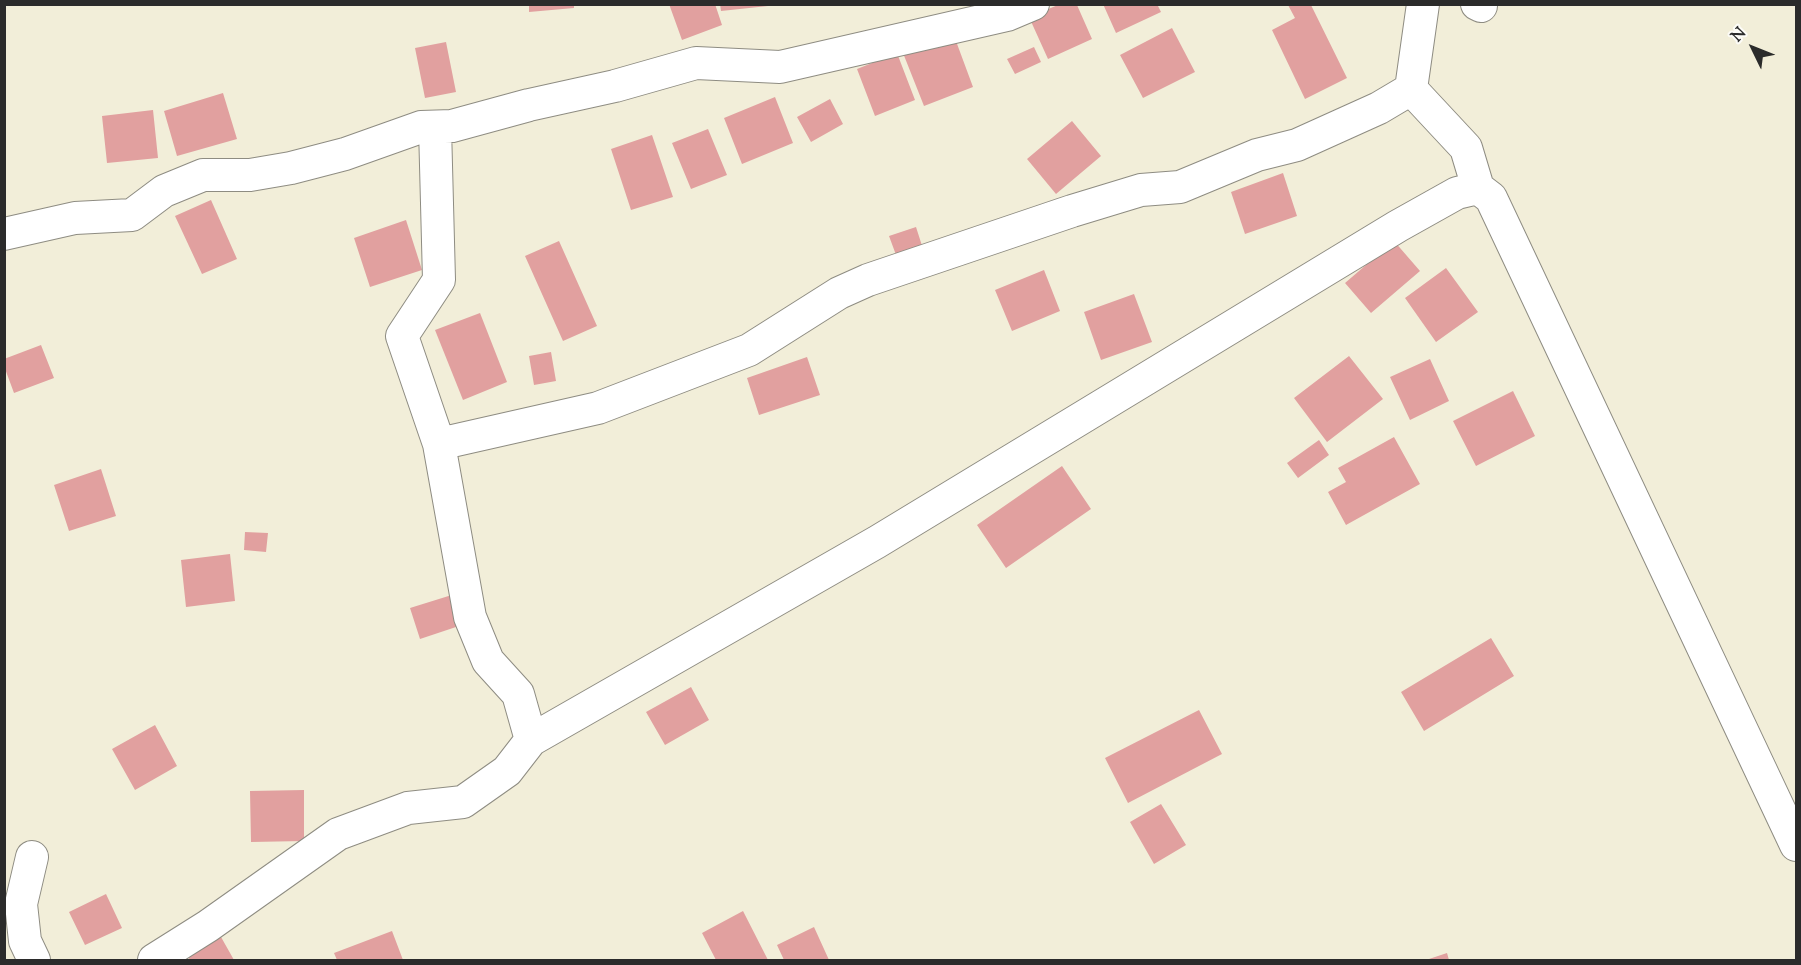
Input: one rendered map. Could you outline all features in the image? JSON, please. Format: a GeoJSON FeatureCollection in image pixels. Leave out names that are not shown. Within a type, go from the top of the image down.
{"type":"FeatureCollection","features":[{"type":"Feature","properties":{"kind":"street"},"geometry":{"type":"LineString","coordinates":[[4,234],[75,218],[132,215],[164,191],[203,175],[250,175],[291,168],[345,154],[420,127],[452,126],[529,105],[615,86],[696,63],[780,67],[1007,15],[1033,4]]}},
{"type":"Feature","properties":{"kind":"street"},"geometry":{"type":"LineString","coordinates":[[1411,89],[1423,4]]}},
{"type":"Feature","properties":{"kind":"street"},"geometry":{"type":"LineString","coordinates":[[440,444],[598,408],[749,350],[839,293],[868,280],[1141,190],[1180,187],[1257,155],[1297,145],[1379,108],[1411,89]]}},
{"type":"Feature","properties":{"kind":"street"},"geometry":{"type":"LineString","coordinates":[[1411,89],[1466,148],[1478,188],[1491,198],[1797,845]]}},
{"type":"Feature","properties":{"kind":"street"},"geometry":{"type":"LineString","coordinates":[[435,126],[439,280],[402,336],[440,444],[470,617],[488,661],[518,694],[531,740]]}},
{"type":"Feature","properties":{"kind":"street"},"geometry":{"type":"LineString","coordinates":[[154,960],[208,926],[339,834],[408,808],[463,802],[507,771],[531,740],[877,542],[1398,226],[1457,193],[1478,188]]}},
{"type":"Feature","properties":{"kind":"street"},"geometry":{"type":"LineString","coordinates":[[32,857],[21,904],[25,941],[34,960]]}},
{"type":"Feature","properties":{"kind":"building"},"geometry":{"type":"Polygon","coordinates":[[[529,4],[574,4],[574,8],[529,12],[529,4]]]}},
{"type":"Feature","properties":{"kind":"building"},"geometry":{"type":"Polygon","coordinates":[[[669,4],[715,4],[722,25],[682,40],[669,4]]]}},
{"type":"Feature","properties":{"kind":"building"},"geometry":{"type":"Polygon","coordinates":[[[720,4],[768,4],[768,6],[721,11],[720,4]]]}},
{"type":"Feature","properties":{"kind":"building"},"geometry":{"type":"Polygon","coordinates":[[[1103,4],[1157,4],[1161,12],[1116,33],[1103,4]]]}},
{"type":"Feature","properties":{"kind":"building"},"geometry":{"type":"Polygon","coordinates":[[[1058,5],[1077,5],[1092,39],[1048,59],[1029,17],[1058,5]]]}},
{"type":"Feature","properties":{"kind":"building"},"geometry":{"type":"Polygon","coordinates":[[[1288,5],[1311,5],[1347,78],[1305,99],[1272,30],[1295,18],[1288,5]]]}},
{"type":"Feature","properties":{"kind":"building"},"geometry":{"type":"Polygon","coordinates":[[[1172,28],[1195,72],[1143,98],[1120,55],[1172,28]]]}},
{"type":"Feature","properties":{"kind":"building"},"geometry":{"type":"Polygon","coordinates":[[[953,33],[973,87],[924,106],[903,53],[953,33]]]}},
{"type":"Feature","properties":{"kind":"building"},"geometry":{"type":"Polygon","coordinates":[[[446,42],[456,92],[425,98],[415,48],[446,42]]]}},
{"type":"Feature","properties":{"kind":"building"},"geometry":{"type":"Polygon","coordinates":[[[1034,47],[1041,62],[1015,74],[1007,59],[1034,47]]]}},
{"type":"Feature","properties":{"kind":"building"},"geometry":{"type":"Polygon","coordinates":[[[897,53],[915,100],[875,116],[857,69],[897,53]]]}},
{"type":"Feature","properties":{"kind":"building"},"geometry":{"type":"Polygon","coordinates":[[[223,93],[237,139],[177,156],[164,111],[223,93]]]}},
{"type":"Feature","properties":{"kind":"building"},"geometry":{"type":"Polygon","coordinates":[[[775,97],[793,143],[742,164],[724,118],[775,97]]]}},
{"type":"Feature","properties":{"kind":"building"},"geometry":{"type":"Polygon","coordinates":[[[830,99],[843,124],[811,142],[797,117],[830,99]]]}},
{"type":"Feature","properties":{"kind":"building"},"geometry":{"type":"Polygon","coordinates":[[[153,110],[158,158],[107,163],[102,116],[153,110]]]}},
{"type":"Feature","properties":{"kind":"building"},"geometry":{"type":"Polygon","coordinates":[[[1072,121],[1101,156],[1056,194],[1027,159],[1072,121]]]}},
{"type":"Feature","properties":{"kind":"building"},"geometry":{"type":"Polygon","coordinates":[[[708,129],[727,175],[691,189],[672,143],[708,129]]]}},
{"type":"Feature","properties":{"kind":"building"},"geometry":{"type":"Polygon","coordinates":[[[652,135],[673,197],[631,210],[611,149],[652,135]]]}},
{"type":"Feature","properties":{"kind":"building"},"geometry":{"type":"Polygon","coordinates":[[[1283,173],[1297,216],[1245,234],[1231,192],[1283,173]]]}},
{"type":"Feature","properties":{"kind":"building"},"geometry":{"type":"Polygon","coordinates":[[[211,200],[237,259],[202,274],[175,216],[211,200]]]}},
{"type":"Feature","properties":{"kind":"building"},"geometry":{"type":"Polygon","coordinates":[[[406,220],[422,270],[370,287],[354,238],[406,220]]]}},
{"type":"Feature","properties":{"kind":"building"},"geometry":{"type":"Polygon","coordinates":[[[916,227],[925,255],[899,263],[889,236],[916,227]]]}},
{"type":"Feature","properties":{"kind":"building"},"geometry":{"type":"Polygon","coordinates":[[[559,241],[597,326],[563,341],[525,256],[559,241]]]}},
{"type":"Feature","properties":{"kind":"building"},"geometry":{"type":"Polygon","coordinates":[[[1394,241],[1420,271],[1371,313],[1345,283],[1394,241]]]}},
{"type":"Feature","properties":{"kind":"building"},"geometry":{"type":"Polygon","coordinates":[[[1446,268],[1478,312],[1436,342],[1405,298],[1446,268]]]}},
{"type":"Feature","properties":{"kind":"building"},"geometry":{"type":"Polygon","coordinates":[[[1044,270],[1060,311],[1012,331],[995,290],[1044,270]]]}},
{"type":"Feature","properties":{"kind":"building"},"geometry":{"type":"Polygon","coordinates":[[[1134,294],[1152,342],[1101,360],[1084,312],[1134,294]]]}},
{"type":"Feature","properties":{"kind":"building"},"geometry":{"type":"Polygon","coordinates":[[[480,313],[507,382],[463,400],[435,330],[480,313]]]}},
{"type":"Feature","properties":{"kind":"building"},"geometry":{"type":"Polygon","coordinates":[[[41,345],[54,378],[14,393],[4,366],[4,359],[41,345]]]}},
{"type":"Feature","properties":{"kind":"building"},"geometry":{"type":"Polygon","coordinates":[[[551,352],[556,381],[534,385],[529,356],[551,352]]]}},
{"type":"Feature","properties":{"kind":"building"},"geometry":{"type":"Polygon","coordinates":[[[1349,356],[1383,399],[1327,442],[1294,398],[1349,356]]]}},
{"type":"Feature","properties":{"kind":"building"},"geometry":{"type":"Polygon","coordinates":[[[807,357],[820,395],[759,415],[747,378],[807,357]]]}},
{"type":"Feature","properties":{"kind":"building"},"geometry":{"type":"Polygon","coordinates":[[[1430,359],[1449,401],[1410,420],[1390,377],[1430,359]]]}},
{"type":"Feature","properties":{"kind":"building"},"geometry":{"type":"Polygon","coordinates":[[[1513,391],[1535,436],[1476,466],[1453,421],[1513,391]]]}},
{"type":"Feature","properties":{"kind":"building"},"geometry":{"type":"Polygon","coordinates":[[[1394,437],[1420,484],[1346,525],[1328,492],[1346,482],[1338,468],[1394,437]]]}},
{"type":"Feature","properties":{"kind":"building"},"geometry":{"type":"Polygon","coordinates":[[[1319,440],[1329,455],[1298,478],[1287,463],[1319,440]]]}},
{"type":"Feature","properties":{"kind":"building"},"geometry":{"type":"Polygon","coordinates":[[[1062,466],[1091,509],[1006,568],[977,525],[1062,466]]]}},
{"type":"Feature","properties":{"kind":"building"},"geometry":{"type":"Polygon","coordinates":[[[101,469],[116,516],[69,531],[54,485],[101,469]]]}},
{"type":"Feature","properties":{"kind":"building"},"geometry":{"type":"Polygon","coordinates":[[[245,532],[268,533],[266,552],[244,550],[245,532]]]}},
{"type":"Feature","properties":{"kind":"building"},"geometry":{"type":"Polygon","coordinates":[[[230,554],[235,601],[186,607],[181,560],[230,554]]]}},
{"type":"Feature","properties":{"kind":"building"},"geometry":{"type":"Polygon","coordinates":[[[455,594],[465,624],[420,639],[410,608],[455,594]]]}},
{"type":"Feature","properties":{"kind":"building"},"geometry":{"type":"Polygon","coordinates":[[[1491,638],[1514,676],[1424,731],[1401,692],[1491,638]]]}},
{"type":"Feature","properties":{"kind":"building"},"geometry":{"type":"Polygon","coordinates":[[[691,687],[709,720],[665,745],[646,712],[691,687]]]}},
{"type":"Feature","properties":{"kind":"building"},"geometry":{"type":"Polygon","coordinates":[[[1199,710],[1222,754],[1128,803],[1105,758],[1199,710]]]}},
{"type":"Feature","properties":{"kind":"building"},"geometry":{"type":"Polygon","coordinates":[[[155,725],[177,766],[135,790],[112,749],[155,725]]]}},
{"type":"Feature","properties":{"kind":"building"},"geometry":{"type":"Polygon","coordinates":[[[304,790],[304,841],[251,842],[250,791],[304,790]]]}},
{"type":"Feature","properties":{"kind":"building"},"geometry":{"type":"Polygon","coordinates":[[[1161,804],[1186,845],[1154,864],[1130,822],[1161,804]]]}},
{"type":"Feature","properties":{"kind":"building"},"geometry":{"type":"Polygon","coordinates":[[[106,894],[122,928],[85,945],[69,912],[106,894]]]}},
{"type":"Feature","properties":{"kind":"building"},"geometry":{"type":"Polygon","coordinates":[[[743,911],[768,960],[716,960],[702,933],[743,911]]]}},
{"type":"Feature","properties":{"kind":"building"},"geometry":{"type":"Polygon","coordinates":[[[814,927],[829,960],[784,960],[777,945],[814,927]]]}},
{"type":"Feature","properties":{"kind":"building"},"geometry":{"type":"Polygon","coordinates":[[[392,931],[403,960],[337,960],[334,953],[392,931]]]}},
{"type":"Feature","properties":{"kind":"building"},"geometry":{"type":"Polygon","coordinates":[[[221,937],[234,960],[190,960],[187,955],[221,937]]]}},
{"type":"Feature","properties":{"kind":"building"},"geometry":{"type":"Polygon","coordinates":[[[1447,953],[1449,960],[1426,960],[1447,953]]]}}]}
